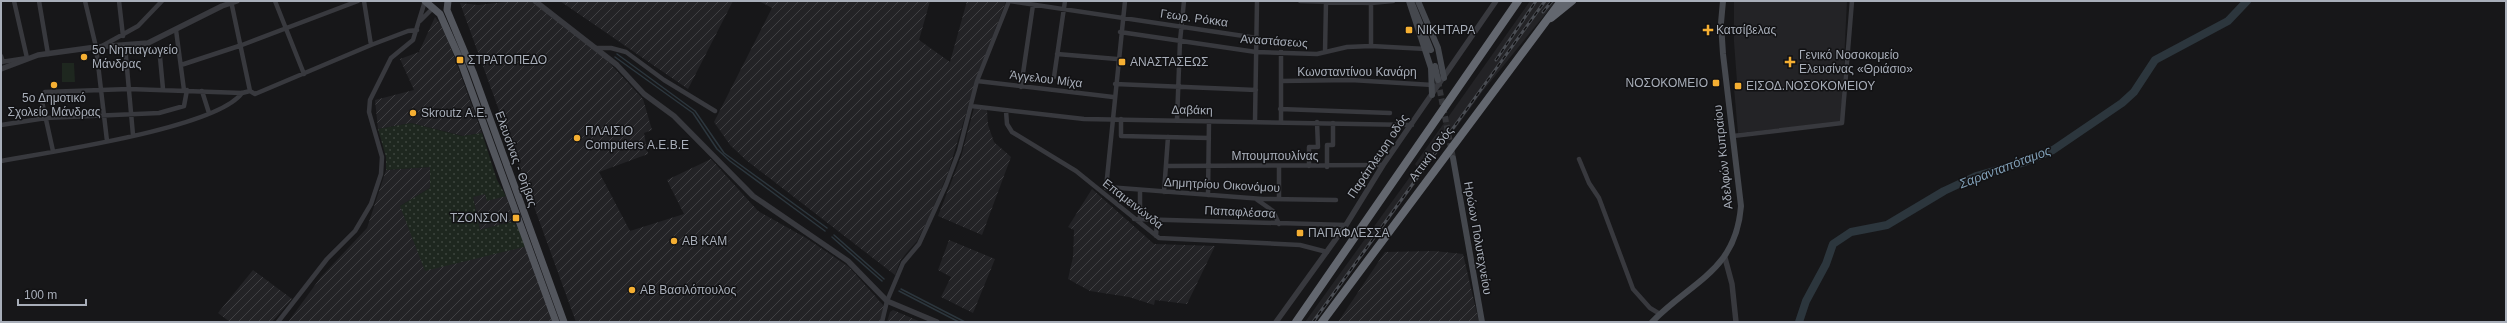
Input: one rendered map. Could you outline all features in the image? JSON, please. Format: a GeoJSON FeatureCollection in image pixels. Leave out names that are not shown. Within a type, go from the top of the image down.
{"type":"FeatureCollection","features":[{"type":"Feature","properties":{"kind":"highway"},"geometry":{"type":"LineString","coordinates":[[1494,36],[1512,1]]}},
{"type":"Feature","properties":{"kind":"highway","name":"Αττική Οδός"},"geometry":{"type":"LineString","coordinates":[[1296,322],[1518,1]]}},
{"type":"Feature","properties":{"kind":"highway","name":"Αττική Οδός"},"geometry":{"type":"LineString","coordinates":[[1322,322],[1561,1]]}},
{"type":"Feature","properties":{"kind":"highway"},"geometry":{"type":"LineString","coordinates":[[1547,21],[1572,1]]}},
{"type":"Feature","properties":{"kind":"main road","name":"Ελευσίνας - Θήβας"},"geometry":{"type":"LineString","coordinates":[[425,1],[442,17],[464,69],[556,322]]}},
{"type":"Feature","properties":{"kind":"main road"},"geometry":{"type":"LineString","coordinates":[[1410,1],[1412,15],[1427,49],[1438,81]]}},
{"type":"Feature","properties":{"kind":"main road"},"geometry":{"type":"LineString","coordinates":[[1410,1],[1431,49],[1438,81]]}},
{"type":"Feature","properties":{"kind":"main road"},"geometry":{"type":"LineString","coordinates":[[1418,1],[1433,33],[1442,63],[1438,81],[1432,95]]}},
{"type":"Feature","properties":{"kind":"main road","name":"Αδελφών Κυπραίου"},"geometry":{"type":"LineString","coordinates":[[1652,322],[1725,258],[1735,240],[1740,211],[1723,48],[1721,23],[1723,1]]}},
{"type":"Feature","properties":{"kind":"main road","name":"Ελευσίνας - Θήβας"},"geometry":{"type":"LineString","coordinates":[[434,8],[448,2]]}},
{"type":"Feature","properties":{"kind":"main road","name":"Ελευσίνας - Θήβας"},"geometry":{"type":"LineString","coordinates":[[448,2],[447,10],[473,72],[564,322]]}},
{"type":"Feature","properties":{"kind":"main road"},"geometry":{"type":"LineString","coordinates":[[1442,63],[1448,68],[1451,68]]}},
{"type":"Feature","properties":{"kind":"main road","name":"Ηρώων Πολυτεχνείου"},"geometry":{"type":"LineString","coordinates":[[1453,158],[1482,322]]}},
{"type":"Feature","properties":{"kind":"street"},"geometry":{"type":"LineString","coordinates":[[14,1],[27,58]]}},
{"type":"Feature","properties":{"kind":"street"},"geometry":{"type":"LineString","coordinates":[[39,1],[48,54]]}},
{"type":"Feature","properties":{"kind":"street"},"geometry":{"type":"LineString","coordinates":[[85,1],[99,47],[100,89],[107,141]]}},
{"type":"Feature","properties":{"kind":"street"},"geometry":{"type":"LineString","coordinates":[[119,1],[123,36]]}},
{"type":"Feature","properties":{"kind":"street"},"geometry":{"type":"LineString","coordinates":[[99,47],[123,36],[148,18],[162,1]]}},
{"type":"Feature","properties":{"kind":"street"},"geometry":{"type":"LineString","coordinates":[[275,1],[304,74]]}},
{"type":"Feature","properties":{"kind":"street"},"geometry":{"type":"LineString","coordinates":[[181,65],[242,45],[358,1]]}},
{"type":"Feature","properties":{"kind":"street"},"geometry":{"type":"LineString","coordinates":[[364,1],[371,45]]}},
{"type":"Feature","properties":{"kind":"street"},"geometry":{"type":"LineString","coordinates":[[278,322],[327,259],[355,231],[372,204],[381,174],[382,157],[369,112],[370,100],[391,58],[410,44],[425,1]]}},
{"type":"Feature","properties":{"kind":"street"},"geometry":{"type":"LineString","coordinates":[[535,1],[617,65],[644,94],[674,116],[753,196],[848,261],[887,301],[937,322]]}},
{"type":"Feature","properties":{"kind":"street"},"geometry":{"type":"LineString","coordinates":[[882,322],[887,301],[903,263],[925,234],[946,185],[971,106],[977,81],[1009,1]]}},
{"type":"Feature","properties":{"kind":"street","name":"Γεωρ. Ρόκκα"},"geometry":{"type":"LineString","coordinates":[[1009,1],[1064,11],[1181,26],[1257,38]]}},
{"type":"Feature","properties":{"kind":"street"},"geometry":{"type":"LineString","coordinates":[[1054,77],[1065,1]]}},
{"type":"Feature","properties":{"kind":"street"},"geometry":{"type":"LineString","coordinates":[[1102,192],[1107,187],[1113,97],[1125,1]]}},
{"type":"Feature","properties":{"kind":"street"},"geometry":{"type":"LineString","coordinates":[[1177,120],[1180,41],[1184,1]]}},
{"type":"Feature","properties":{"kind":"street"},"geometry":{"type":"LineString","coordinates":[[1255,121],[1257,1]]}},
{"type":"Feature","properties":{"kind":"street"},"geometry":{"type":"LineString","coordinates":[[1300,1],[1371,3],[1393,1]]}},
{"type":"Feature","properties":{"kind":"street","name":"Παράπλευρη οδός"},"geometry":{"type":"LineString","coordinates":[[1276,322],[1346,225],[1383,165],[1432,95],[1438,81],[1451,68],[1496,1]]}},
{"type":"Feature","properties":{"kind":"street"},"geometry":{"type":"LineString","coordinates":[[1733,136],[1842,123],[1852,1]]}},
{"type":"Feature","properties":{"kind":"street"},"geometry":{"type":"LineString","coordinates":[[1,56],[2,62],[99,47],[148,43],[233,2],[250,91]]}},
{"type":"Feature","properties":{"kind":"street"},"geometry":{"type":"LineString","coordinates":[[1324,52],[1326,2]]}},
{"type":"Feature","properties":{"kind":"street"},"geometry":{"type":"LineString","coordinates":[[1370,46],[1371,3]]}},
{"type":"Feature","properties":{"kind":"street"},"geometry":{"type":"LineString","coordinates":[[1021,87],[1033,6]]}},
{"type":"Feature","properties":{"kind":"street"},"geometry":{"type":"LineString","coordinates":[[418,24],[426,13],[434,8]]}},
{"type":"Feature","properties":{"kind":"street"},"geometry":{"type":"LineString","coordinates":[[1,125],[46,118],[131,116],[159,113],[184,106],[186,90],[176,30]]}},
{"type":"Feature","properties":{"kind":"street"},"geometry":{"type":"LineString","coordinates":[[53,151],[41,97],[45,92],[100,89],[163,89],[242,93],[250,91],[255,94],[371,45],[408,31],[416,30]]}},
{"type":"Feature","properties":{"kind":"street","name":"Αναστάσεως"},"geometry":{"type":"LineString","coordinates":[[1120,32],[1256,52],[1324,52],[1347,47],[1370,46],[1427,49]]}},
{"type":"Feature","properties":{"kind":"street"},"geometry":{"type":"LineString","coordinates":[[125,46],[133,135]]}},
{"type":"Feature","properties":{"kind":"street"},"geometry":{"type":"LineString","coordinates":[[596,48],[611,48],[626,52],[664,80],[715,111]]}},
{"type":"Feature","properties":{"kind":"street"},"geometry":{"type":"LineString","coordinates":[[1281,52],[1281,122]]}},
{"type":"Feature","properties":{"kind":"street"},"geometry":{"type":"LineString","coordinates":[[1058,54],[1117,59]]}},
{"type":"Feature","properties":{"kind":"street"},"geometry":{"type":"LineString","coordinates":[[160,57],[163,89]]}},
{"type":"Feature","properties":{"kind":"street"},"geometry":{"type":"LineString","coordinates":[[1,69],[27,58]]}},
{"type":"Feature","properties":{"kind":"street","name":"Κωνσταντίνου Κανάρη"},"geometry":{"type":"LineString","coordinates":[[1281,82],[1351,80],[1438,81]]}},
{"type":"Feature","properties":{"kind":"street","name":"Άγγελου Μίχα"},"geometry":{"type":"LineString","coordinates":[[977,81],[1113,97]]}},
{"type":"Feature","properties":{"kind":"street"},"geometry":{"type":"LineString","coordinates":[[1115,84],[1178,88],[1256,90]]}},
{"type":"Feature","properties":{"kind":"street"},"geometry":{"type":"LineString","coordinates":[[202,91],[209,113]]}},
{"type":"Feature","properties":{"kind":"street"},"geometry":{"type":"LineString","coordinates":[[1,161],[182,125],[236,102],[242,93]]}},
{"type":"Feature","properties":{"kind":"street","name":"Δαβάκη"},"geometry":{"type":"LineString","coordinates":[[971,106],[1084,119],[1121,118],[1412,124]]}},
{"type":"Feature","properties":{"kind":"street"},"geometry":{"type":"LineString","coordinates":[[1280,109],[1390,113]]}},
{"type":"Feature","properties":{"kind":"street","name":"Επαμεινώνδα"},"geometry":{"type":"LineString","coordinates":[[1006,111],[1007,124],[1012,132],[1072,168],[1156,236],[1167,240],[1300,245],[1327,252]]}},
{"type":"Feature","properties":{"kind":"street"},"geometry":{"type":"LineString","coordinates":[[1121,118],[1121,136],[1210,138]]}},
{"type":"Feature","properties":{"kind":"street"},"geometry":{"type":"LineString","coordinates":[[1208,195],[1210,138],[1209,121]]}},
{"type":"Feature","properties":{"kind":"street"},"geometry":{"type":"LineString","coordinates":[[1309,166],[1309,147],[1318,147],[1317,122]]}},
{"type":"Feature","properties":{"kind":"street"},"geometry":{"type":"LineString","coordinates":[[1327,166],[1327,145],[1333,144],[1333,123]]}},
{"type":"Feature","properties":{"kind":"street"},"geometry":{"type":"LineString","coordinates":[[1164,192],[1168,137]]}},
{"type":"Feature","properties":{"kind":"street"},"geometry":{"type":"LineString","coordinates":[[1579,159],[1589,183],[1600,198],[1633,289],[1645,303],[1660,314]]}},
{"type":"Feature","properties":{"kind":"street","name":"Μπουμπουλίνας"},"geometry":{"type":"LineString","coordinates":[[1166,166],[1279,167],[1383,165]]}},
{"type":"Feature","properties":{"kind":"street"},"geometry":{"type":"LineString","coordinates":[[1279,167],[1279,199]]}},
{"type":"Feature","properties":{"kind":"street","name":"Δημητρίου Οικονόμου"},"geometry":{"type":"LineString","coordinates":[[1107,187],[1253,198],[1336,200]]}},
{"type":"Feature","properties":{"kind":"street"},"geometry":{"type":"LineString","coordinates":[[1140,190],[1140,219]]}},
{"type":"Feature","properties":{"kind":"street"},"geometry":{"type":"LineString","coordinates":[[1253,198],[1273,211],[1279,224]]}},
{"type":"Feature","properties":{"kind":"street","name":"Παπαφλέσσα"},"geometry":{"type":"LineString","coordinates":[[1134,219],[1219,220],[1279,224],[1346,225]]}},
{"type":"Feature","properties":{"kind":"street"},"geometry":{"type":"LineString","coordinates":[[1156,236],[1157,220]]}},
{"type":"Feature","properties":{"kind":"street"},"geometry":{"type":"LineString","coordinates":[[1725,258],[1732,284],[1736,322]]}},
{"type":"Feature","properties":{"kind":"shaded area"},"geometry":{"type":"Polygon","coordinates":[[[514,1],[531,1],[603,56],[643,99],[652,130],[644,133],[648,154],[599,172],[630,231],[684,214],[667,180],[711,159],[758,211],[806,238],[849,267],[884,306],[880,322],[576,322],[460,3],[478,5],[514,1]]]}},
{"type":"Feature","properties":{"kind":"shaded area"},"geometry":{"type":"Polygon","coordinates":[[[560,1],[733,1],[688,89],[560,1]]]}},
{"type":"Feature","properties":{"kind":"shaded area"},"geometry":{"type":"Polygon","coordinates":[[[759,1],[930,1],[919,40],[950,62],[967,1],[1006,1],[977,77],[948,173],[917,241],[901,259],[895,275],[746,160],[730,145],[714,122],[772,8],[759,1]]]}},
{"type":"Feature","properties":{"kind":"shaded area"},"geometry":{"type":"Polygon","coordinates":[[[1530,1],[1556,1],[1482,92],[1315,322],[1305,322],[1417,167],[1415,164],[1530,1]]]}},
{"type":"Feature","properties":{"kind":"shaded area","name":"Γενικό Νοσοκομείο Ελευσίνας «Θριάσιο»"},"geometry":{"type":"Polygon","coordinates":[[[1734,1],[1847,1],[1841,122],[1738,133],[1734,88],[1737,82],[1734,42],[1734,1]]]}},
{"type":"Feature","properties":{"kind":"shaded area"},"geometry":{"type":"Polygon","coordinates":[[[435,17],[444,29],[482,133],[463,136],[411,123],[378,129],[375,100],[414,90],[400,59],[419,52],[435,17]]]}},
{"type":"Feature","properties":{"kind":"shaded area"},"geometry":{"type":"Polygon","coordinates":[[[62,63],[74,63],[75,82],[62,82],[62,63]]]}},
{"type":"Feature","properties":{"kind":"shaded area"},"geometry":{"type":"Polygon","coordinates":[[[974,108],[987,110],[988,125],[994,142],[1011,157],[982,235],[938,216],[961,157],[974,108]]]}},
{"type":"Feature","properties":{"kind":"shaded area"},"geometry":{"type":"Polygon","coordinates":[[[411,123],[462,136],[482,133],[497,180],[506,196],[487,201],[485,194],[473,197],[480,230],[514,221],[528,246],[425,271],[400,206],[430,188],[430,167],[386,170],[386,157],[378,129],[411,123]]]}},
{"type":"Feature","properties":{"kind":"shaded area"},"geometry":{"type":"Polygon","coordinates":[[[430,167],[430,188],[400,206],[528,246],[553,322],[288,322],[321,277],[367,228],[386,170],[430,167]]]}},
{"type":"Feature","properties":{"kind":"shaded area"},"geometry":{"type":"Polygon","coordinates":[[[1092,189],[1154,244],[1215,246],[1187,304],[1155,300],[1154,305],[1129,297],[1090,291],[1068,279],[1073,257],[1074,230],[1068,227],[1092,189]]]}},
{"type":"Feature","properties":{"kind":"shaded area"},"geometry":{"type":"Polygon","coordinates":[[[485,193],[487,200],[506,196],[514,221],[480,230],[473,197],[485,193]]]}},
{"type":"Feature","properties":{"kind":"shaded area"},"geometry":{"type":"Polygon","coordinates":[[[949,240],[995,259],[973,313],[941,297],[951,277],[938,270],[949,240]]]}},
{"type":"Feature","properties":{"kind":"shaded area"},"geometry":{"type":"Polygon","coordinates":[[[1434,251],[1463,254],[1479,322],[1338,322],[1385,252],[1434,251]]]}},
{"type":"Feature","properties":{"kind":"shaded area"},"geometry":{"type":"Polygon","coordinates":[[[253,270],[292,299],[272,322],[230,322],[218,313],[253,270]]]}},
{"type":"Feature","properties":{"kind":"shaded area"},"geometry":{"type":"Polygon","coordinates":[[[893,310],[921,322],[887,322],[890,312],[893,310]]]}},
{"type":"Feature","properties":{"kind":"waterway","name":"Σαρανταπόταμος"},"geometry":{"type":"LineString","coordinates":[[1799,322],[1806,301],[1826,264],[1833,244],[1851,232],[1887,225],[1944,191],[1976,176],[2022,163],[2053,150],[2122,103],[2134,92],[2155,60],[2228,21],[2247,1]]}},
{"type":"Feature","properties":{"kind":"waterway"},"geometry":{"type":"LineString","coordinates":[[617,54],[695,111],[724,153],[827,228]]}},
{"type":"Feature","properties":{"kind":"waterway"},"geometry":{"type":"LineString","coordinates":[[615,57],[693,113],[717,149],[730,161],[825,231]]}},
{"type":"Feature","properties":{"kind":"waterway"},"geometry":{"type":"LineString","coordinates":[[834,235],[884,279]]}},
{"type":"Feature","properties":{"kind":"waterway"},"geometry":{"type":"LineString","coordinates":[[832,237],[882,281]]}},
{"type":"Feature","properties":{"kind":"waterway"},"geometry":{"type":"LineString","coordinates":[[901,289],[965,322]]}},
{"type":"Feature","properties":{"kind":"waterway"},"geometry":{"type":"LineString","coordinates":[[899,291],[959,322]]}},
{"type":"Feature","properties":{"kind":"tunnel"},"geometry":{"type":"LineString","coordinates":[[1438,81],[1453,158]]}},
{"type":"Feature","properties":{"kind":"railway"},"geometry":{"type":"LineString","coordinates":[[1496,60],[1536,1]]}},
{"type":"Feature","properties":{"kind":"railway"},"geometry":{"type":"LineString","coordinates":[[1313,322],[1545,1]]}},
{"type":"Feature","properties":{"kind":"railway"},"geometry":{"type":"LineString","coordinates":[[1543,12],[1552,1]]}},
{"type":"Feature","properties":{"kind":"place","name":"ΝΙΚΗΤΑΡΑ"},"geometry":{"type":"Point","coordinates":[1409,30]}},
{"type":"Feature","properties":{"kind":"place","name":"Κατσίβελας"},"geometry":{"type":"Point","coordinates":[1708,30]}},
{"type":"Feature","properties":{"kind":"place","name":"5ο Νηπιαγωγείο Μάνδρας"},"geometry":{"type":"Point","coordinates":[84,57]}},
{"type":"Feature","properties":{"kind":"place","name":"ΣΤΡΑΤΟΠΕΔΟ"},"geometry":{"type":"Point","coordinates":[460,60]}},
{"type":"Feature","properties":{"kind":"place","name":"ΑΝΑΣΤΑΣΕΩΣ"},"geometry":{"type":"Point","coordinates":[1122,62]}},
{"type":"Feature","properties":{"kind":"place","name":"Γενικό Νοσοκομείο Ελευσίνας «Θριάσιο»"},"geometry":{"type":"Point","coordinates":[1790,62]}},
{"type":"Feature","properties":{"kind":"place","name":"ΝΟΣΟΚΟΜΕΙΟ"},"geometry":{"type":"Point","coordinates":[1716,83]}},
{"type":"Feature","properties":{"kind":"place","name":"5ο Δημοτικό Σχολείο Μάνδρας"},"geometry":{"type":"Point","coordinates":[54,85]}},
{"type":"Feature","properties":{"kind":"place","name":"ΕΙΣΟΔ.ΝΟΣΟΚΟΜΕΙΟΥ"},"geometry":{"type":"Point","coordinates":[1738,86]}},
{"type":"Feature","properties":{"kind":"place","name":"Skroutz Α.Ε."},"geometry":{"type":"Point","coordinates":[413,113]}},
{"type":"Feature","properties":{"kind":"place","name":"ΠΛΑΙΣΙΟ Computers Α.Ε.Β.Ε"},"geometry":{"type":"Point","coordinates":[577,138]}},
{"type":"Feature","properties":{"kind":"place","name":"ΤΖΟΝΣΟΝ"},"geometry":{"type":"Point","coordinates":[516,218]}},
{"type":"Feature","properties":{"kind":"place","name":"ΠΑΠΑΦΛΕΣΣΑ"},"geometry":{"type":"Point","coordinates":[1300,233]}},
{"type":"Feature","properties":{"kind":"place","name":"ΑΒ ΚΑΜ"},"geometry":{"type":"Point","coordinates":[674,241]}},
{"type":"Feature","properties":{"kind":"place","name":"ΑΒ Βασιλόπουλος"},"geometry":{"type":"Point","coordinates":[632,290]}}]}
